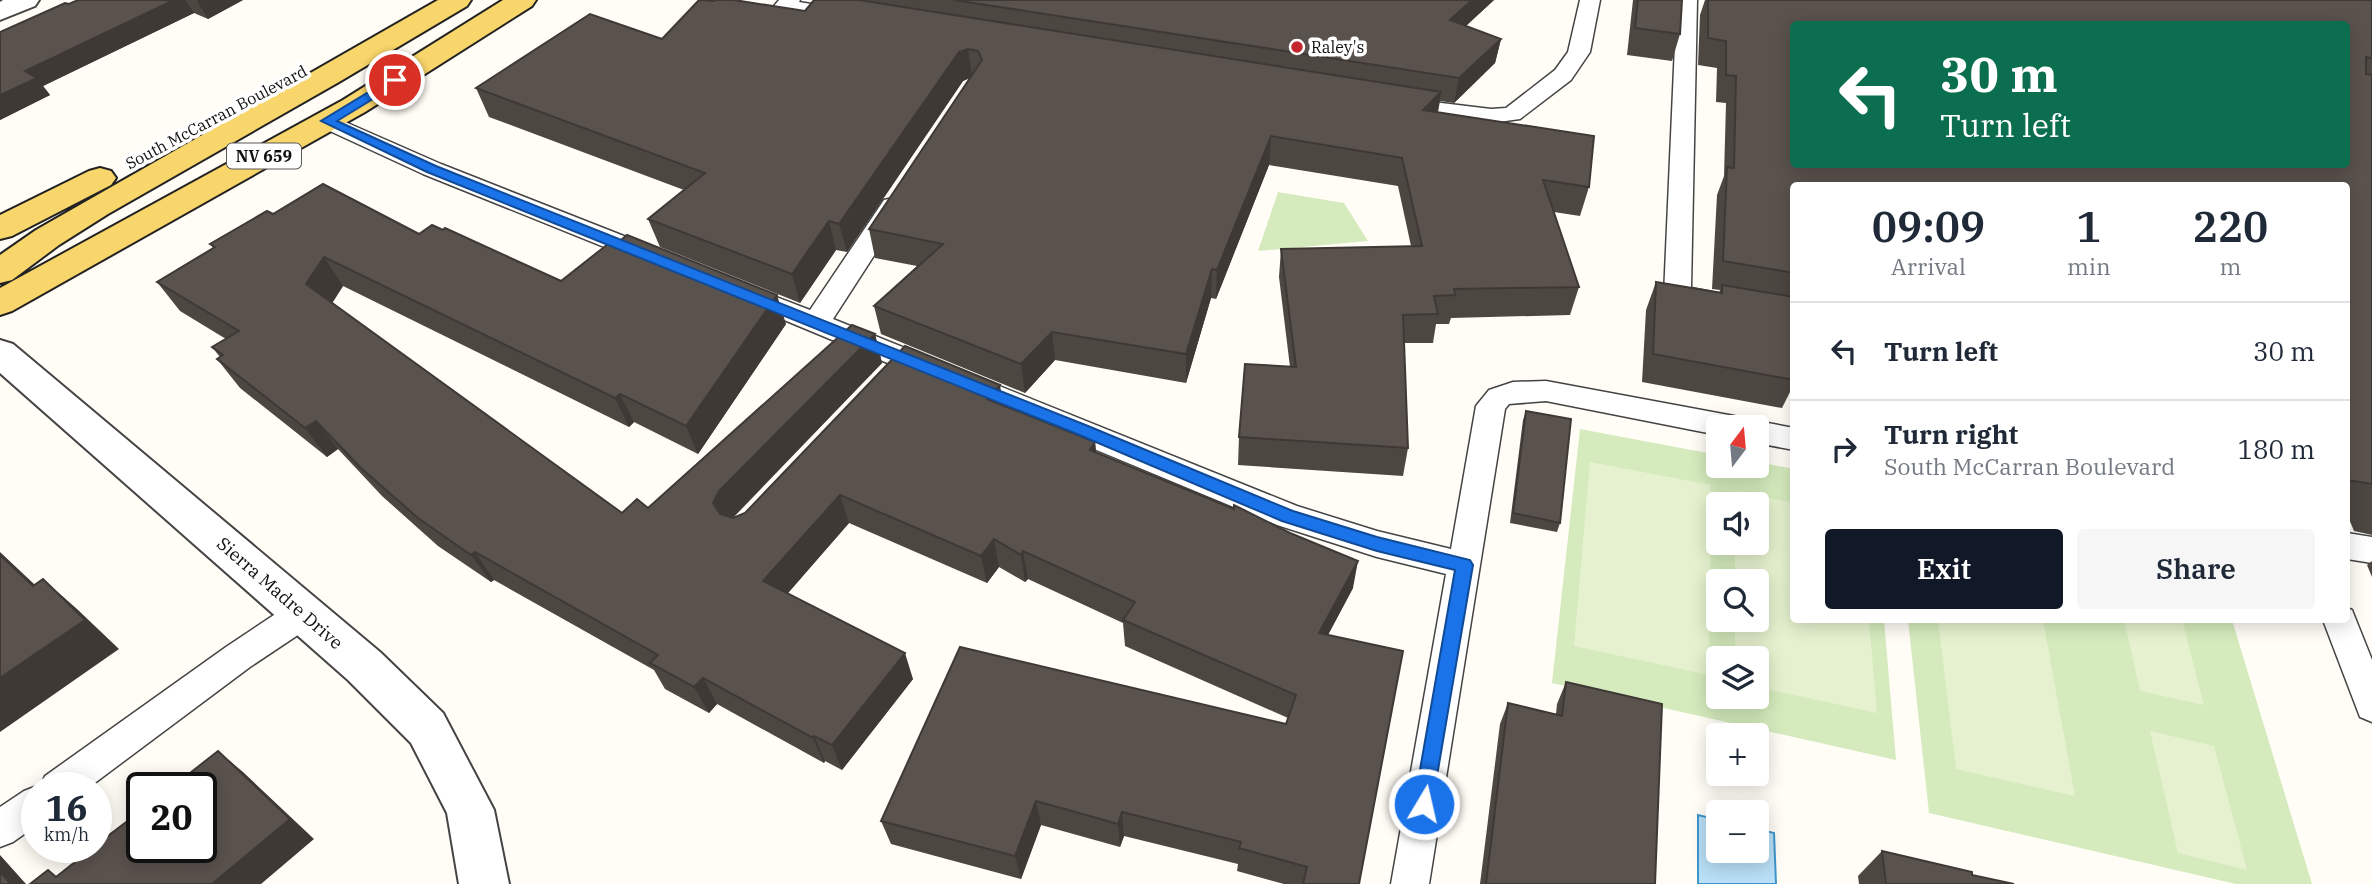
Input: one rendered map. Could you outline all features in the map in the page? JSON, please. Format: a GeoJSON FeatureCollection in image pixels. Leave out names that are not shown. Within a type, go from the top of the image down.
{"type":"FeatureCollection","features":[{"type":"Feature","properties":{"kind":"main road","name":"South McCarran Boulevard"},"geometry":{"type":"LineString","coordinates":[[0,228],[174,141],[428,0]]}},
{"type":"Feature","properties":{"kind":"main road"},"geometry":{"type":"LineString","coordinates":[[0,272],[32,247],[86,213],[356,62],[457,0]]}},
{"type":"Feature","properties":{"kind":"main road","name":"NV 659"},"geometry":{"type":"LineString","coordinates":[[0,303],[327,121],[522,0]]}},
{"type":"Feature","properties":{"kind":"street"},"geometry":{"type":"LineString","coordinates":[[0,12],[25,0]]}},
{"type":"Feature","properties":{"kind":"street","name":"Sierra Madre Drive"},"geometry":{"type":"LineString","coordinates":[[0,353],[365,666],[427,727],[470,810],[484,884]]}},
{"type":"Feature","properties":{"kind":"lane"},"geometry":{"type":"LineString","coordinates":[[790,0],[785,6],[868,20]]}},
{"type":"Feature","properties":{"kind":"lane"},"geometry":{"type":"LineString","coordinates":[[1373,101],[1491,117],[1512,114],[1563,75],[1579,52],[1590,0]]}},
{"type":"Feature","properties":{"kind":"lane"},"geometry":{"type":"LineString","coordinates":[[1714,8],[1687,2],[1677,295],[1729,304]]}},
{"type":"Feature","properties":{"kind":"lane"},"geometry":{"type":"LineString","coordinates":[[327,121],[432,169],[675,266]]}},
{"type":"Feature","properties":{"kind":"lane"},"geometry":{"type":"LineString","coordinates":[[816,323],[906,188]]}},
{"type":"Feature","properties":{"kind":"lane"},"geometry":{"type":"LineString","coordinates":[[726,287],[816,323],[896,369],[1288,516],[1377,544],[1464,565]]}},
{"type":"Feature","properties":{"kind":"lane"},"geometry":{"type":"LineString","coordinates":[[1410,884],[1490,406],[1499,397],[1513,392],[1546,391],[1706,422]]}},
{"type":"Feature","properties":{"kind":"lane"},"geometry":{"type":"LineString","coordinates":[[1769,434],[1790,438]]}},
{"type":"Feature","properties":{"kind":"lane"},"geometry":{"type":"LineString","coordinates":[[2350,546],[2372,550]]}},
{"type":"Feature","properties":{"kind":"lane"},"geometry":{"type":"LineString","coordinates":[[80,772],[238,657],[304,613]]}},
{"type":"Feature","properties":{"kind":"lane"},"geometry":{"type":"LineString","coordinates":[[2341,623],[2372,706]]}},
{"type":"Feature","properties":{"kind":"lane"},"geometry":{"type":"LineString","coordinates":[[0,829],[21,814]]}},
{"type":"Feature","properties":{"kind":"green space"},"geometry":{"type":"Polygon","coordinates":[[[1278,192],[1344,203],[1368,241],[1258,251],[1278,192]]]}},
{"type":"Feature","properties":{"kind":"green space"},"geometry":{"type":"Polygon","coordinates":[[[1580,429],[1706,453],[1706,478],[1769,478],[1769,464],[1790,468],[1790,623],[1884,623],[1896,760],[1769,732],[1769,723],[1731,723],[1552,683],[1580,429]]]}},
{"type":"Feature","properties":{"kind":"green space"},"geometry":{"type":"Polygon","coordinates":[[[1590,462],[1711,485],[1711,492],[1706,492],[1706,555],[1710,555],[1710,569],[1706,569],[1706,632],[1709,632],[1709,646],[1706,646],[1706,674],[1574,646],[1590,462]]]}},
{"type":"Feature","properties":{"kind":"green space"},"geometry":{"type":"Polygon","coordinates":[[[1769,498],[1790,502],[1790,623],[1869,623],[1877,713],[1769,690],[1769,646],[1735,646],[1735,632],[1769,632],[1769,569],[1735,569],[1735,555],[1769,555],[1769,498]]]}},
{"type":"Feature","properties":{"kind":"green space"},"geometry":{"type":"Polygon","coordinates":[[[1908,623],[2233,623],[2312,884],[2236,884],[1929,813],[1908,623]]]}},
{"type":"Feature","properties":{"kind":"green space"},"geometry":{"type":"Polygon","coordinates":[[[1938,623],[2044,623],[2075,796],[1956,769],[1938,623]]]}},
{"type":"Feature","properties":{"kind":"green space"},"geometry":{"type":"Polygon","coordinates":[[[2125,623],[2183,623],[2204,705],[2140,691],[2125,623]]]}},
{"type":"Feature","properties":{"kind":"green space"},"geometry":{"type":"Polygon","coordinates":[[[2150,731],[2214,746],[2247,870],[2178,853],[2150,731]]]}},
{"type":"Feature","properties":{"kind":"water"},"geometry":{"type":"Polygon","coordinates":[[[1698,815],[1706,817],[1706,863],[1769,863],[1769,832],[1774,833],[1776,884],[1698,884],[1698,815]]]}},
{"type":"Feature","properties":{"kind":"building"},"geometry":{"type":"Polygon","coordinates":[[[78,0],[174,0],[25,71],[37,78],[0,95],[0,32],[65,3],[78,0]]]}},
{"type":"Feature","properties":{"kind":"building"},"geometry":{"type":"Polygon","coordinates":[[[699,0],[734,0],[805,11],[814,0],[859,0],[1441,92],[1423,110],[1594,136],[1589,187],[1543,180],[1579,287],[1454,289],[1455,295],[1434,296],[1438,314],[1403,315],[1408,448],[1239,437],[1245,364],[1296,367],[1281,249],[1422,246],[1402,158],[1271,136],[1217,270],[1212,269],[1186,354],[1052,332],[1021,364],[874,306],[943,244],[869,229],[982,60],[978,51],[968,49],[959,52],[839,224],[829,221],[792,274],[648,219],[705,173],[476,88],[590,14],[662,39],[699,0]]]}},
{"type":"Feature","properties":{"kind":"building","name":"Raley's"},"geometry":{"type":"Polygon","coordinates":[[[954,0],[1472,0],[1450,20],[1501,39],[1459,78],[954,0]]]}},
{"type":"Feature","properties":{"kind":"building"},"geometry":{"type":"Polygon","coordinates":[[[1638,0],[1682,0],[1680,34],[1635,28],[1638,0]]]}},
{"type":"Feature","properties":{"kind":"building"},"geometry":{"type":"Polygon","coordinates":[[[1708,0],[2372,0],[2372,58],[2366,57],[2366,74],[2372,75],[2372,484],[2350,480],[2350,182],[1790,182],[1790,272],[1723,261],[1727,167],[1734,168],[1736,76],[1726,75],[1726,41],[1708,38],[1708,0]]]}},
{"type":"Feature","properties":{"kind":"building"},"geometry":{"type":"Polygon","coordinates":[[[323,184],[419,234],[432,225],[443,230],[445,228],[561,281],[608,244],[614,246],[627,235],[777,295],[686,426],[620,394],[615,398],[324,257],[306,284],[622,513],[637,499],[648,508],[852,325],[875,334],[719,491],[713,503],[720,514],[733,518],[745,513],[905,346],[1000,385],[987,399],[1095,442],[1090,450],[1234,509],[1234,505],[1290,533],[1358,561],[1319,633],[1403,651],[1359,884],[1303,884],[1307,867],[1239,848],[1241,842],[1122,812],[1118,824],[1036,801],[1015,856],[881,821],[960,647],[1286,724],[1296,695],[1123,620],[1135,602],[1023,551],[1021,555],[994,539],[981,556],[840,495],[763,581],[905,653],[832,745],[814,736],[813,738],[703,678],[694,687],[650,663],[658,655],[475,552],[471,555],[418,518],[361,468],[316,421],[305,428],[217,359],[223,355],[212,347],[239,331],[157,282],[215,247],[210,244],[267,211],[273,214],[323,184]]]}},
{"type":"Feature","properties":{"kind":"building"},"geometry":{"type":"Polygon","coordinates":[[[1656,282],[1722,293],[1722,285],[1790,296],[1790,379],[1653,354],[1656,282]]]}},
{"type":"Feature","properties":{"kind":"building"},"geometry":{"type":"Polygon","coordinates":[[[1526,411],[1571,419],[1560,523],[1513,513],[1526,411]]]}},
{"type":"Feature","properties":{"kind":"building"},"geometry":{"type":"Polygon","coordinates":[[[0,555],[33,586],[43,579],[85,620],[0,678],[0,555]]]}},
{"type":"Feature","properties":{"kind":"building"},"geometry":{"type":"Polygon","coordinates":[[[1566,682],[1662,704],[1655,884],[1486,884],[1508,703],[1562,716],[1566,682]]]}},
{"type":"Feature","properties":{"kind":"building"},"geometry":{"type":"Polygon","coordinates":[[[218,751],[290,819],[212,884],[30,884],[48,870],[56,877],[74,863],[112,863],[112,833],[126,822],[126,863],[217,863],[217,772],[191,772],[218,751]]]}},
{"type":"Feature","properties":{"kind":"building"},"geometry":{"type":"Polygon","coordinates":[[[1882,851],[1972,872],[1972,875],[2014,884],[1886,884],[1882,851]]]}},
{"type":"Feature","properties":{"kind":"building"},"geometry":{"type":"Polygon","coordinates":[[[0,872],[11,884],[0,884],[0,872]]]}},
{"type":"Feature","properties":{"kind":"place","name":"Raley's"},"geometry":{"type":"Point","coordinates":[1297,47]}},
{"type":"Feature","properties":{"kind":"route"},"geometry":{"type":"LineString","coordinates":[[395,80],[327,121],[432,169],[1083,430],[1288,516],[1377,544],[1464,565],[1424,804]]}}]}
